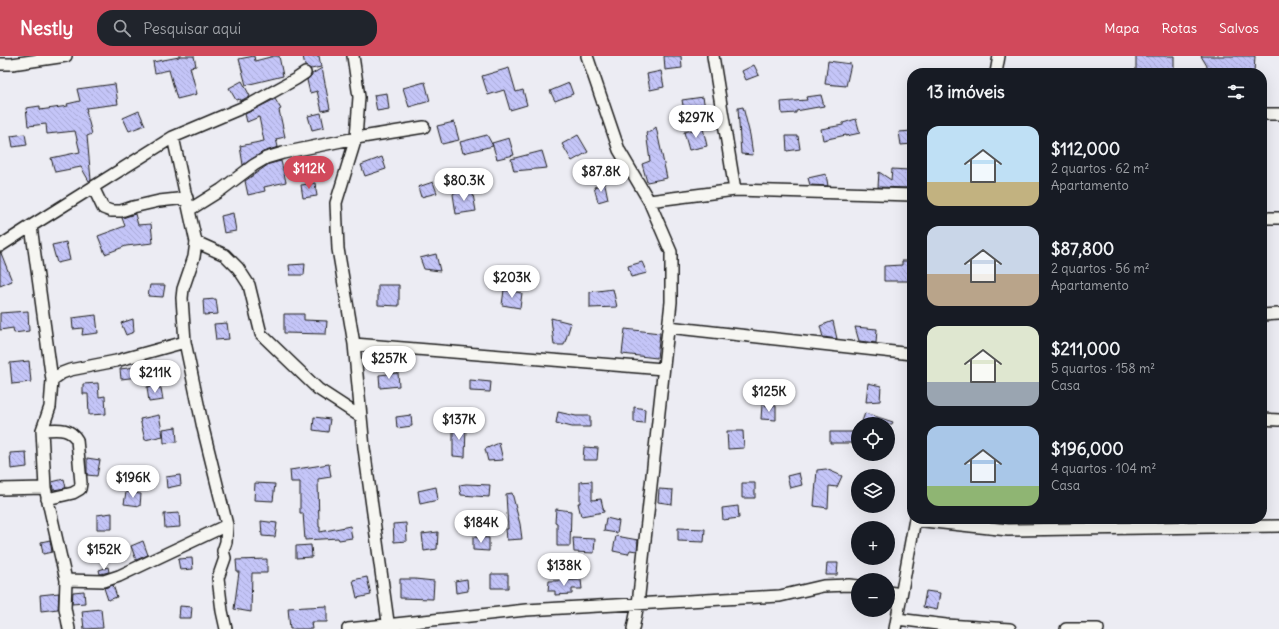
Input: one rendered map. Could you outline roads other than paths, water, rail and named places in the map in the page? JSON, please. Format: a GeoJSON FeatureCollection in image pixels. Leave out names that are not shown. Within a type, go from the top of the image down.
{"type":"FeatureCollection","features":[{"type":"Feature","properties":{"kind":"street"},"geometry":{"type":"LineString","coordinates":[[0,64],[12,64],[66,56]]}},
{"type":"Feature","properties":{"kind":"street"},"geometry":{"type":"LineString","coordinates":[[353,56],[358,97],[356,138],[336,203],[338,250],[354,344],[365,456],[388,627]]}},
{"type":"Feature","properties":{"kind":"street"},"geometry":{"type":"LineString","coordinates":[[587,56],[619,150],[649,201],[671,252],[671,302],[638,604],[633,629]]}},
{"type":"Feature","properties":{"kind":"street"},"geometry":{"type":"LineString","coordinates":[[713,56],[735,190]]}},
{"type":"Feature","properties":{"kind":"street"},"geometry":{"type":"LineString","coordinates":[[997,68],[999,56]]}},
{"type":"Feature","properties":{"kind":"street"},"geometry":{"type":"LineString","coordinates":[[0,246],[173,137],[251,104],[305,73]]}},
{"type":"Feature","properties":{"kind":"street"},"geometry":{"type":"LineString","coordinates":[[1267,114],[1279,114]]}},
{"type":"Feature","properties":{"kind":"street"},"geometry":{"type":"LineString","coordinates":[[189,210],[221,190],[254,165],[266,158],[356,138],[424,127]]}},
{"type":"Feature","properties":{"kind":"street"},"geometry":{"type":"LineString","coordinates":[[173,137],[196,242],[194,257],[183,289],[182,298],[186,342],[203,428],[227,525],[226,542],[223,551],[225,558],[218,578],[226,629]]}},
{"type":"Feature","properties":{"kind":"street"},"geometry":{"type":"LineString","coordinates":[[93,187],[103,208],[111,211],[121,211],[159,201],[187,198]]}},
{"type":"Feature","properties":{"kind":"street"},"geometry":{"type":"LineString","coordinates":[[649,201],[735,190],[907,195]]}},
{"type":"Feature","properties":{"kind":"street"},"geometry":{"type":"LineString","coordinates":[[1267,218],[1279,218]]}},
{"type":"Feature","properties":{"kind":"street"},"geometry":{"type":"LineString","coordinates":[[30,226],[52,380],[50,407],[42,430],[46,494],[66,580],[65,608],[69,629]]}},
{"type":"Feature","properties":{"kind":"street"},"geometry":{"type":"LineString","coordinates":[[196,242],[225,255],[238,268],[249,285],[261,334],[318,389],[361,418]]}},
{"type":"Feature","properties":{"kind":"street"},"geometry":{"type":"LineString","coordinates":[[1267,315],[1279,314]]}},
{"type":"Feature","properties":{"kind":"street"},"geometry":{"type":"LineString","coordinates":[[668,327],[907,353]]}},
{"type":"Feature","properties":{"kind":"street"},"geometry":{"type":"LineString","coordinates":[[52,380],[62,373],[70,370],[116,361],[186,342]]}},
{"type":"Feature","properties":{"kind":"street"},"geometry":{"type":"LineString","coordinates":[[354,344],[663,369]]}},
{"type":"Feature","properties":{"kind":"street"},"geometry":{"type":"LineString","coordinates":[[1267,419],[1279,420]]}},
{"type":"Feature","properties":{"kind":"street"},"geometry":{"type":"LineString","coordinates":[[0,488],[46,494],[73,493],[80,489],[81,482],[77,440],[74,434],[62,430],[42,430]]}},
{"type":"Feature","properties":{"kind":"street"},"geometry":{"type":"LineString","coordinates":[[914,524],[896,624],[1010,629]]}},
{"type":"Feature","properties":{"kind":"street"},"geometry":{"type":"LineString","coordinates":[[957,524],[1008,530],[1279,526]]}},
{"type":"Feature","properties":{"kind":"street"},"geometry":{"type":"LineString","coordinates":[[66,580],[104,581],[119,576],[227,525]]}},
{"type":"Feature","properties":{"kind":"street"},"geometry":{"type":"LineString","coordinates":[[348,629],[388,627],[526,610],[780,596],[822,586],[851,585]]}},
{"type":"Feature","properties":{"kind":"street"},"geometry":{"type":"LineString","coordinates":[[895,593],[901,594]]}},
{"type":"Feature","properties":{"kind":"street"},"geometry":{"type":"LineString","coordinates":[[1066,629],[1098,629]]}}]}
